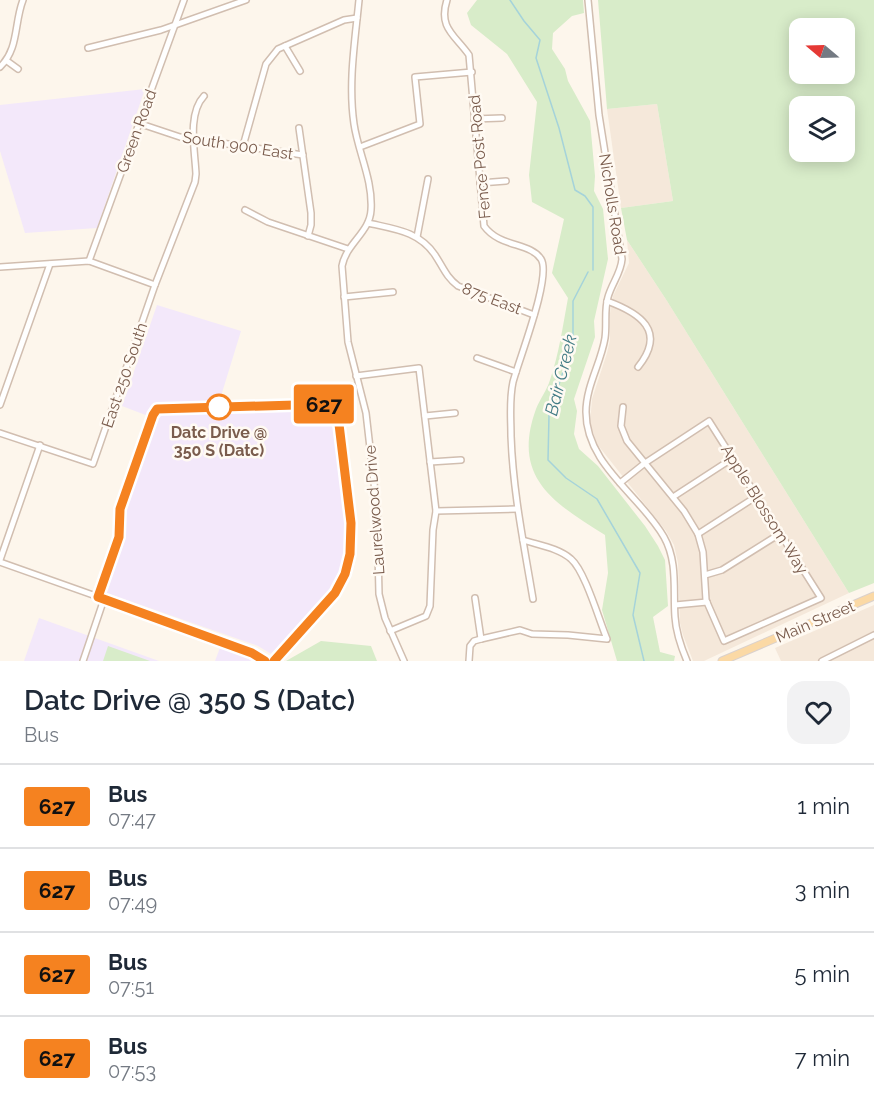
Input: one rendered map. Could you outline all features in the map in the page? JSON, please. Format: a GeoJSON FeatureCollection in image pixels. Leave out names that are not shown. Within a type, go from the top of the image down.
{"type":"FeatureCollection","features":[{"type":"Feature","properties":{"kind":"main road","name":"Main Street"},"geometry":{"type":"LineString","coordinates":[[722,661],[873,599]]}},
{"type":"Feature","properties":{"kind":"street"},"geometry":{"type":"LineString","coordinates":[[0,67],[7,61],[12,51],[23,0]]}},
{"type":"Feature","properties":{"kind":"street","name":"Green Road"},"geometry":{"type":"LineString","coordinates":[[89,261],[184,0]]}},
{"type":"Feature","properties":{"kind":"street"},"geometry":{"type":"LineString","coordinates":[[88,48],[161,30],[246,0]]}},
{"type":"Feature","properties":{"kind":"street"},"geometry":{"type":"LineString","coordinates":[[245,210],[268,222],[348,249],[368,223],[371,210],[370,198],[354,126],[351,97],[358,0]]}},
{"type":"Feature","properties":{"kind":"street","name":"Fence Post Road"},"geometry":{"type":"LineString","coordinates":[[447,0],[444,23],[469,55],[472,72],[484,225],[490,234],[498,239],[533,252],[542,260],[545,271],[534,315]]}},
{"type":"Feature","properties":{"kind":"street","name":"Nicholls Road"},"geometry":{"type":"LineString","coordinates":[[588,0],[599,115],[622,259],[620,272],[607,301],[605,338],[587,395],[586,416],[593,446],[657,527],[670,548],[678,636],[687,661]]}},
{"type":"Feature","properties":{"kind":"street"},"geometry":{"type":"LineString","coordinates":[[243,146],[266,64],[278,49],[344,20],[357,18]]}},
{"type":"Feature","properties":{"kind":"street"},"geometry":{"type":"LineString","coordinates":[[285,46],[300,71]]}},
{"type":"Feature","properties":{"kind":"street"},"geometry":{"type":"LineString","coordinates":[[7,61],[18,69]]}},
{"type":"Feature","properties":{"kind":"street"},"geometry":{"type":"LineString","coordinates":[[360,147],[420,124],[415,77],[472,72]]}},
{"type":"Feature","properties":{"kind":"street"},"geometry":{"type":"LineString","coordinates":[[195,139],[194,121],[198,102],[204,96]]}},
{"type":"Feature","properties":{"kind":"street"},"geometry":{"type":"LineString","coordinates":[[474,119],[502,118]]}},
{"type":"Feature","properties":{"kind":"street","name":"South 900 East"},"geometry":{"type":"LineString","coordinates":[[138,123],[180,137],[303,155]]}},
{"type":"Feature","properties":{"kind":"street"},"geometry":{"type":"LineString","coordinates":[[299,128],[311,213],[308,236]]}},
{"type":"Feature","properties":{"kind":"street","name":"East 250 South"},"geometry":{"type":"LineString","coordinates":[[40,446],[93,464],[155,285],[195,182],[195,139]]}},
{"type":"Feature","properties":{"kind":"street"},"geometry":{"type":"LineString","coordinates":[[417,237],[428,179]]}},
{"type":"Feature","properties":{"kind":"street"},"geometry":{"type":"LineString","coordinates":[[480,183],[506,181]]}},
{"type":"Feature","properties":{"kind":"street","name":"875 East"},"geometry":{"type":"LineString","coordinates":[[368,223],[397,229],[417,237],[435,254],[449,279],[458,286],[534,315]]}},
{"type":"Feature","properties":{"kind":"street","name":"Laurelwood Drive"},"geometry":{"type":"LineString","coordinates":[[348,249],[343,257],[342,266],[348,342],[366,413],[377,509],[379,594],[390,631],[404,661]]}},
{"type":"Feature","properties":{"kind":"street"},"geometry":{"type":"LineString","coordinates":[[0,267],[89,261],[155,285]]}},
{"type":"Feature","properties":{"kind":"street"},"geometry":{"type":"LineString","coordinates":[[0,405],[50,264]]}},
{"type":"Feature","properties":{"kind":"street"},"geometry":{"type":"LineString","coordinates":[[344,297],[393,292]]}},
{"type":"Feature","properties":{"kind":"street"},"geometry":{"type":"LineString","coordinates":[[607,301],[631,310],[642,320],[648,330],[651,340],[649,351],[638,367]]}},
{"type":"Feature","properties":{"kind":"street"},"geometry":{"type":"LineString","coordinates":[[533,599],[517,509],[510,405],[516,372],[534,315]]}},
{"type":"Feature","properties":{"kind":"street"},"geometry":{"type":"LineString","coordinates":[[477,358],[516,372]]}},
{"type":"Feature","properties":{"kind":"street"},"geometry":{"type":"LineString","coordinates":[[356,376],[419,368],[436,511],[429,612],[418,621],[390,631]]}},
{"type":"Feature","properties":{"kind":"street"},"geometry":{"type":"LineString","coordinates":[[83,661],[119,537],[120,509],[157,409],[329,404],[335,408],[338,416],[351,523],[350,554],[345,574],[335,593],[274,661]]}},
{"type":"Feature","properties":{"kind":"street"},"geometry":{"type":"LineString","coordinates":[[623,407],[621,420],[624,436],[687,516],[698,534],[703,552],[707,602],[675,605]]}},
{"type":"Feature","properties":{"kind":"street"},"geometry":{"type":"LineString","coordinates":[[425,416],[455,413]]}},
{"type":"Feature","properties":{"kind":"street","name":"Apple Blossom Way"},"geometry":{"type":"LineString","coordinates":[[645,463],[709,421],[821,598],[724,641],[707,602]]}},
{"type":"Feature","properties":{"kind":"street"},"geometry":{"type":"LineString","coordinates":[[0,433],[40,446],[0,561],[252,653],[266,661]]}},
{"type":"Feature","properties":{"kind":"street"},"geometry":{"type":"LineString","coordinates":[[673,498],[733,458]]}},
{"type":"Feature","properties":{"kind":"street"},"geometry":{"type":"LineString","coordinates":[[430,462],[461,460]]}},
{"type":"Feature","properties":{"kind":"street"},"geometry":{"type":"LineString","coordinates":[[620,483],[645,463]]}},
{"type":"Feature","properties":{"kind":"street"},"geometry":{"type":"LineString","coordinates":[[698,534],[757,496]]}},
{"type":"Feature","properties":{"kind":"street"},"geometry":{"type":"LineString","coordinates":[[436,511],[517,509]]}},
{"type":"Feature","properties":{"kind":"street"},"geometry":{"type":"LineString","coordinates":[[705,574],[726,568],[781,533]]}},
{"type":"Feature","properties":{"kind":"street"},"geometry":{"type":"LineString","coordinates":[[469,661],[470,646],[474,641],[520,630],[532,634],[607,639],[579,567],[569,557],[523,540]]}},
{"type":"Feature","properties":{"kind":"street"},"geometry":{"type":"LineString","coordinates":[[475,598],[481,639]]}},
{"type":"Feature","properties":{"kind":"street"},"geometry":{"type":"LineString","coordinates":[[822,661],[874,635]]}},
{"type":"Feature","properties":{"kind":"shaded area"},"geometry":{"type":"Polygon","coordinates":[[[145,89],[97,228],[25,233],[0,151],[0,105],[145,89]]]}},
{"type":"Feature","properties":{"kind":"shaded area"},"geometry":{"type":"Polygon","coordinates":[[[657,104],[673,201],[621,208],[607,109],[657,104]]]}},
{"type":"Feature","properties":{"kind":"shaded area"},"geometry":{"type":"Polygon","coordinates":[[[627,240],[849,593],[704,661],[693,661],[683,635],[680,623],[678,563],[674,545],[666,531],[597,444],[590,423],[592,399],[610,340],[610,313],[613,296],[629,263],[627,240]]]}},
{"type":"Feature","properties":{"kind":"shaded area"},"geometry":{"type":"Polygon","coordinates":[[[157,305],[241,331],[221,396],[224,408],[331,406],[336,410],[351,532],[344,572],[332,595],[273,655],[258,646],[104,592],[123,539],[125,508],[156,419],[122,406],[157,305]]]}},
{"type":"Feature","properties":{"kind":"shaded area"},"geometry":{"type":"Polygon","coordinates":[[[874,605],[874,661],[781,661],[775,648],[874,605]]]}},
{"type":"Feature","properties":{"kind":"shaded area"},"geometry":{"type":"Polygon","coordinates":[[[39,618],[159,661],[24,661],[39,618]]]}},
{"type":"Feature","properties":{"kind":"shaded area"},"geometry":{"type":"Polygon","coordinates":[[[221,645],[258,658],[260,661],[215,661],[221,645]]]}},
{"type":"Feature","properties":{"kind":"green space"},"geometry":{"type":"Polygon","coordinates":[[[477,0],[583,0],[584,13],[572,16],[553,33],[552,49],[565,69],[568,81],[590,121],[595,176],[594,191],[603,209],[608,259],[594,321],[595,337],[574,399],[577,411],[574,434],[579,449],[598,466],[645,526],[665,560],[668,606],[653,617],[660,652],[675,656],[674,661],[617,661],[602,610],[608,573],[605,535],[569,512],[554,499],[542,486],[533,471],[529,453],[530,433],[536,409],[553,370],[568,298],[552,273],[564,219],[532,202],[529,175],[537,102],[507,54],[471,25],[467,13],[477,0]]]}},
{"type":"Feature","properties":{"kind":"green space"},"geometry":{"type":"Polygon","coordinates":[[[598,0],[874,0],[874,583],[849,593],[627,240],[621,208],[673,201],[657,104],[607,109],[598,0]]]}},
{"type":"Feature","properties":{"kind":"green space"},"geometry":{"type":"Polygon","coordinates":[[[321,641],[371,646],[377,661],[286,661],[321,641]]]}},
{"type":"Feature","properties":{"kind":"green space"},"geometry":{"type":"Polygon","coordinates":[[[108,646],[150,661],[103,661],[108,646]]]}},
{"type":"Feature","properties":{"kind":"waterway","name":"Bair Creek"},"geometry":{"type":"LineString","coordinates":[[510,0],[540,40],[536,58],[559,128],[575,190],[585,196],[593,207],[593,270]]}},
{"type":"Feature","properties":{"kind":"waterway","name":"Bair Creek"},"geometry":{"type":"LineString","coordinates":[[588,272],[573,301],[573,341],[549,415],[548,460],[566,478],[597,499],[640,573],[633,615],[644,661]]}},
{"type":"Feature","properties":{"kind":"bus line","name":"627"},"geometry":{"type":"LineString","coordinates":[[265,661],[252,653],[98,597],[119,537],[120,509],[157,409],[329,404],[335,408],[338,416],[351,520],[350,554],[345,574],[335,593],[274,661]]}},
{"type":"Feature","properties":{"kind":"place","name":"Datc Drive @ 350 S (Datc)"},"geometry":{"type":"Point","coordinates":[219,407]}}]}
